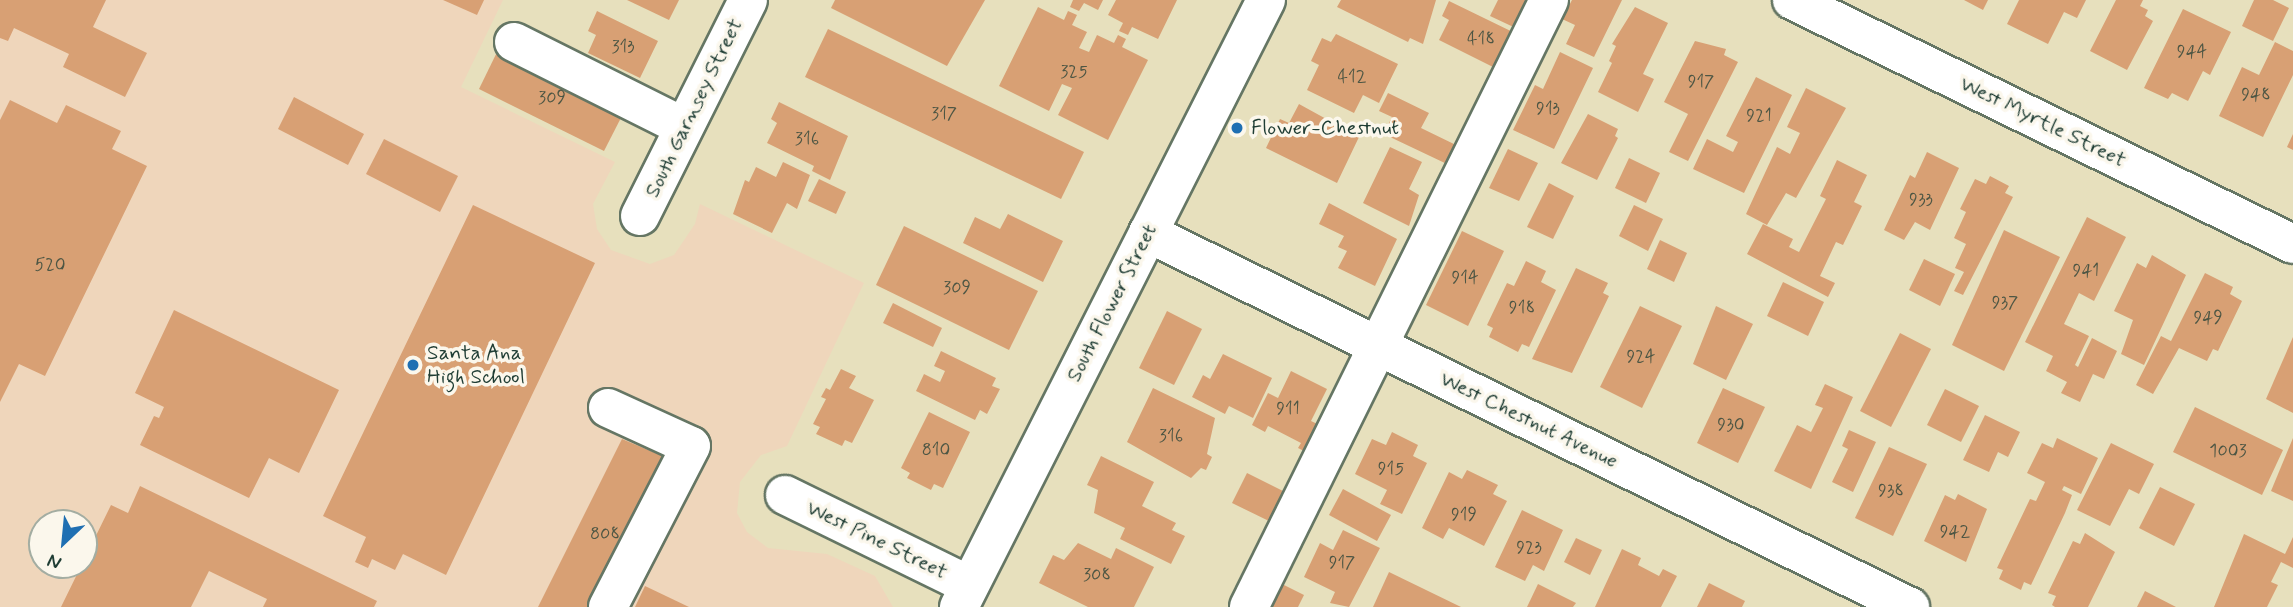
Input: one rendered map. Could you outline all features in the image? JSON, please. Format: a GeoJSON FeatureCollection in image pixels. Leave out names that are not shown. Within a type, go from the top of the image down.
{"type":"FeatureCollection","features":[{"type":"Feature","properties":{"kind":"street","name":"South Garnsey Street"},"geometry":{"type":"LineString","coordinates":[[640,216],[748,0]]}},
{"type":"Feature","properties":{"kind":"street","name":"South Flower Street"},"geometry":{"type":"LineString","coordinates":[[964,596],[1266,0]]}},
{"type":"Feature","properties":{"kind":"street"},"geometry":{"type":"LineString","coordinates":[[1249,607],[1549,0]]}},
{"type":"Feature","properties":{"kind":"street","name":"West Myrtle Street"},"geometry":{"type":"LineString","coordinates":[[1792,0],[2293,244]]}},
{"type":"Feature","properties":{"kind":"street"},"geometry":{"type":"LineString","coordinates":[[514,41],[684,127]]}},
{"type":"Feature","properties":{"kind":"street","name":"West Chestnut Avenue"},"geometry":{"type":"LineString","coordinates":[[1147,233],[1910,607]]}},
{"type":"Feature","properties":{"kind":"street"},"geometry":{"type":"LineString","coordinates":[[608,408],[691,446],[608,607]]}},
{"type":"Feature","properties":{"kind":"street","name":"West Pine Street"},"geometry":{"type":"LineString","coordinates":[[785,495],[964,596]]}},
{"type":"Feature","properties":{"kind":"shaded area","name":"Santa Ana High School"},"geometry":{"type":"Polygon","coordinates":[[[0,0],[503,0],[461,87],[615,162],[593,204],[597,229],[611,250],[650,264],[674,255],[695,224],[700,204],[864,283],[787,446],[761,455],[740,482],[737,513],[747,532],[768,548],[827,554],[875,576],[893,607],[0,607],[0,0]]]}},
{"type":"Feature","properties":{"kind":"building"},"geometry":{"type":"Polygon","coordinates":[[[0,0],[106,0],[93,27],[147,53],[125,97],[63,67],[69,54],[14,28],[8,41],[0,38],[0,0]]]}},
{"type":"Feature","properties":{"kind":"building"},"geometry":{"type":"Polygon","coordinates":[[[443,0],[484,0],[477,15],[443,0]]]}},
{"type":"Feature","properties":{"kind":"building"},"geometry":{"type":"Polygon","coordinates":[[[627,0],[679,0],[669,20],[627,0]]]}},
{"type":"Feature","properties":{"kind":"building"},"geometry":{"type":"Polygon","coordinates":[[[835,0],[985,0],[947,66],[831,8],[835,0]]]}},
{"type":"Feature","properties":{"kind":"building"},"geometry":{"type":"Polygon","coordinates":[[[1073,0],[1103,0],[1098,10],[1084,3],[1079,11],[1070,7],[1073,0]]]}},
{"type":"Feature","properties":{"kind":"building"},"geometry":{"type":"Polygon","coordinates":[[[1116,0],[1177,0],[1158,39],[1132,27],[1128,35],[1119,31],[1123,23],[1108,15],[1116,0]]]}},
{"type":"Feature","properties":{"kind":"building"},"geometry":{"type":"Polygon","coordinates":[[[1341,0],[1436,0],[1423,44],[1410,38],[1408,42],[1337,7],[1341,0]]]}},
{"type":"Feature","properties":{"kind":"building"},"geometry":{"type":"Polygon","coordinates":[[[1498,0],[1537,0],[1522,31],[1490,16],[1498,0]]]}},
{"type":"Feature","properties":{"kind":"building"},"geometry":{"type":"Polygon","coordinates":[[[1572,0],[1622,0],[1594,57],[1566,44],[1575,25],[1562,19],[1572,0]]]}},
{"type":"Feature","properties":{"kind":"building"},"geometry":{"type":"Polygon","coordinates":[[[1964,0],[1988,0],[1983,10],[1964,0]]]}},
{"type":"Feature","properties":{"kind":"building"},"geometry":{"type":"Polygon","coordinates":[[[2019,0],[2086,0],[2077,18],[2064,12],[2048,44],[2007,24],[2019,0]]]}},
{"type":"Feature","properties":{"kind":"building"},"geometry":{"type":"Polygon","coordinates":[[[2116,0],[2143,0],[2140,6],[2148,10],[2145,16],[2153,21],[2127,70],[2090,51],[2116,0]]]}},
{"type":"Feature","properties":{"kind":"building"},"geometry":{"type":"Polygon","coordinates":[[[2254,0],[2273,0],[2289,8],[2273,41],[2242,26],[2254,0]]]}},
{"type":"Feature","properties":{"kind":"building"},"geometry":{"type":"Polygon","coordinates":[[[1449,1],[1523,37],[1505,73],[1439,40],[1449,20],[1442,16],[1449,1]]]}},
{"type":"Feature","properties":{"kind":"building"},"geometry":{"type":"Polygon","coordinates":[[[1038,7],[1064,20],[1068,11],[1077,15],[1072,25],[1087,32],[1079,48],[1089,52],[1097,35],[1114,43],[1118,35],[1126,39],[1122,47],[1148,60],[1108,140],[1058,115],[1072,88],[1062,84],[1049,111],[999,86],[1038,7]]]}},
{"type":"Feature","properties":{"kind":"building"},"geometry":{"type":"Polygon","coordinates":[[[1635,7],[1668,23],[1643,74],[1654,79],[1638,112],[1598,92],[1612,63],[1609,61],[1616,46],[1612,44],[1635,7]]]}},
{"type":"Feature","properties":{"kind":"building"},"geometry":{"type":"Polygon","coordinates":[[[2183,9],[2231,32],[2210,75],[2203,71],[2188,101],[2172,93],[2168,99],[2144,88],[2183,9]]]}},
{"type":"Feature","properties":{"kind":"building"},"geometry":{"type":"Polygon","coordinates":[[[597,11],[658,41],[640,78],[588,53],[596,35],[588,31],[597,11]]]}},
{"type":"Feature","properties":{"kind":"building"},"geometry":{"type":"Polygon","coordinates":[[[828,29],[1084,152],[1061,199],[805,77],[828,29]]]}},
{"type":"Feature","properties":{"kind":"building"},"geometry":{"type":"Polygon","coordinates":[[[1336,34],[1398,64],[1379,103],[1363,95],[1354,113],[1307,90],[1319,65],[1311,61],[1322,38],[1331,42],[1336,34]]]}},
{"type":"Feature","properties":{"kind":"building"},"geometry":{"type":"Polygon","coordinates":[[[1695,41],[1726,49],[1724,55],[1738,62],[1688,161],[1669,152],[1688,114],[1664,102],[1695,41]]]}},
{"type":"Feature","properties":{"kind":"building"},"geometry":{"type":"Polygon","coordinates":[[[2275,42],[2293,51],[2293,75],[2263,137],[2219,116],[2242,67],[2259,75],[2275,42]]]}},
{"type":"Feature","properties":{"kind":"building"},"geometry":{"type":"Polygon","coordinates":[[[500,46],[626,108],[604,151],[479,89],[500,46]]]}},
{"type":"Feature","properties":{"kind":"building"},"geometry":{"type":"Polygon","coordinates":[[[1560,52],[1593,68],[1554,149],[1513,130],[1535,85],[1543,89],[1560,52]]]}},
{"type":"Feature","properties":{"kind":"building"},"geometry":{"type":"Polygon","coordinates":[[[1756,77],[1792,95],[1744,193],[1693,169],[1707,139],[1733,152],[1738,142],[1726,136],[1756,77]]]}},
{"type":"Feature","properties":{"kind":"building"},"geometry":{"type":"Polygon","coordinates":[[[1806,88],[1846,108],[1796,198],[1786,193],[1767,225],[1746,214],[1777,147],[1790,154],[1800,133],[1787,127],[1806,88]]]}},
{"type":"Feature","properties":{"kind":"building"},"geometry":{"type":"Polygon","coordinates":[[[1388,93],[1429,113],[1421,128],[1458,146],[1449,165],[1390,137],[1392,133],[1386,129],[1392,117],[1379,111],[1388,93]]]}},
{"type":"Feature","properties":{"kind":"building"},"geometry":{"type":"Polygon","coordinates":[[[294,97],[364,134],[348,165],[278,129],[294,97]]]}},
{"type":"Feature","properties":{"kind":"building"},"geometry":{"type":"Polygon","coordinates":[[[10,100],[57,123],[66,105],[121,131],[112,149],[147,166],[45,376],[19,364],[0,402],[0,120],[10,100]]]}},
{"type":"Feature","properties":{"kind":"building"},"geometry":{"type":"Polygon","coordinates":[[[779,102],[848,136],[830,180],[812,171],[814,166],[767,143],[777,123],[771,119],[779,102]]]}},
{"type":"Feature","properties":{"kind":"building"},"geometry":{"type":"Polygon","coordinates":[[[1299,104],[1359,137],[1337,183],[1266,148],[1280,119],[1289,123],[1299,104]]]}},
{"type":"Feature","properties":{"kind":"building"},"geometry":{"type":"Polygon","coordinates":[[[1588,114],[1618,129],[1615,136],[1618,138],[1597,180],[1561,163],[1588,114]]]}},
{"type":"Feature","properties":{"kind":"building"},"geometry":{"type":"Polygon","coordinates":[[[2293,134],[2293,150],[2287,147],[2293,134]]]}},
{"type":"Feature","properties":{"kind":"building"},"geometry":{"type":"Polygon","coordinates":[[[384,139],[458,176],[440,212],[366,174],[384,139]]]}},
{"type":"Feature","properties":{"kind":"building"},"geometry":{"type":"Polygon","coordinates":[[[1390,147],[1422,162],[1409,189],[1419,195],[1409,226],[1363,203],[1390,147]]]}},
{"type":"Feature","properties":{"kind":"building"},"geometry":{"type":"Polygon","coordinates":[[[1508,149],[1538,163],[1519,201],[1489,188],[1508,149]]]}},
{"type":"Feature","properties":{"kind":"building"},"geometry":{"type":"Polygon","coordinates":[[[1927,152],[1959,168],[1930,230],[1915,222],[1904,240],[1884,230],[1910,175],[1915,178],[1927,152]]]}},
{"type":"Feature","properties":{"kind":"building"},"geometry":{"type":"Polygon","coordinates":[[[1629,158],[1660,173],[1646,203],[1615,188],[1629,158]]]}},
{"type":"Feature","properties":{"kind":"building"},"geometry":{"type":"Polygon","coordinates":[[[1837,160],[1867,175],[1854,202],[1862,206],[1843,245],[1836,242],[1820,276],[1835,283],[1828,297],[1747,254],[1763,224],[1793,239],[1789,247],[1799,252],[1826,199],[1820,196],[1837,160]]]}},
{"type":"Feature","properties":{"kind":"building"},"geometry":{"type":"Polygon","coordinates":[[[783,162],[810,175],[797,209],[787,203],[772,233],[733,214],[745,180],[749,182],[756,167],[776,177],[783,162]]]}},
{"type":"Feature","properties":{"kind":"building"},"geometry":{"type":"Polygon","coordinates":[[[1990,176],[2009,186],[2005,193],[2013,197],[1963,295],[1954,291],[1964,272],[1955,268],[1966,244],[1954,238],[1966,212],[1960,209],[1975,179],[1986,184],[1990,176]]]}},
{"type":"Feature","properties":{"kind":"building"},"geometry":{"type":"Polygon","coordinates":[[[819,179],[846,192],[836,214],[808,201],[819,179]]]}},
{"type":"Feature","properties":{"kind":"building"},"geometry":{"type":"Polygon","coordinates":[[[1549,183],[1574,196],[1553,239],[1527,227],[1549,183]]]}},
{"type":"Feature","properties":{"kind":"building"},"geometry":{"type":"Polygon","coordinates":[[[1329,203],[1397,239],[1375,286],[1338,268],[1347,251],[1338,247],[1344,236],[1319,224],[1329,203]]]}},
{"type":"Feature","properties":{"kind":"building"},"geometry":{"type":"Polygon","coordinates":[[[473,205],[595,263],[446,575],[403,554],[395,570],[372,559],[368,568],[355,562],[366,537],[323,516],[473,205]]]}},
{"type":"Feature","properties":{"kind":"building"},"geometry":{"type":"Polygon","coordinates":[[[1634,205],[1663,219],[1648,251],[1619,236],[1634,205]]]}},
{"type":"Feature","properties":{"kind":"building"},"geometry":{"type":"Polygon","coordinates":[[[1008,214],[1063,241],[1043,282],[963,243],[975,217],[1000,229],[1008,214]]]}},
{"type":"Feature","properties":{"kind":"building"},"geometry":{"type":"Polygon","coordinates":[[[2087,217],[2126,237],[2094,301],[2079,293],[2064,324],[2089,336],[2075,365],[2078,367],[2092,338],[2117,351],[2104,379],[2093,374],[2080,402],[2061,393],[2067,382],[2046,371],[2053,356],[2025,342],[2087,217]]]}},
{"type":"Feature","properties":{"kind":"building"},"geometry":{"type":"Polygon","coordinates":[[[904,226],[1038,291],[1009,350],[876,285],[904,226]]]}},
{"type":"Feature","properties":{"kind":"building"},"geometry":{"type":"Polygon","coordinates":[[[2004,230],[2060,257],[2004,371],[1952,345],[2004,230]]]}},
{"type":"Feature","properties":{"kind":"building"},"geometry":{"type":"Polygon","coordinates":[[[1462,231],[1504,251],[1468,326],[1426,305],[1462,231]]]}},
{"type":"Feature","properties":{"kind":"building"},"geometry":{"type":"Polygon","coordinates":[[[1660,240],[1687,253],[1674,282],[1647,269],[1660,240]]]}},
{"type":"Feature","properties":{"kind":"building"},"geometry":{"type":"Polygon","coordinates":[[[2152,255],[2186,275],[2144,365],[2121,354],[2133,320],[2114,311],[2137,263],[2146,268],[2152,255]]]}},
{"type":"Feature","properties":{"kind":"building"},"geometry":{"type":"Polygon","coordinates":[[[1924,259],[1955,274],[1940,306],[1909,290],[1924,259]]]}},
{"type":"Feature","properties":{"kind":"building"},"geometry":{"type":"Polygon","coordinates":[[[1526,261],[1546,271],[1541,282],[1556,290],[1529,347],[1522,344],[1518,352],[1489,337],[1493,328],[1487,325],[1507,283],[1514,286],[1526,261]]]}},
{"type":"Feature","properties":{"kind":"building"},"geometry":{"type":"Polygon","coordinates":[[[1576,268],[1608,283],[1603,293],[1609,296],[1572,373],[1532,359],[1576,268]]]}},
{"type":"Feature","properties":{"kind":"building"},"geometry":{"type":"Polygon","coordinates":[[[2205,273],[2233,287],[2230,294],[2242,301],[2218,351],[2213,349],[2207,361],[2179,348],[2153,394],[2136,385],[2161,336],[2171,341],[2205,273]]]}},
{"type":"Feature","properties":{"kind":"building"},"geometry":{"type":"Polygon","coordinates":[[[1783,282],[1824,302],[1808,336],[1767,316],[1783,282]]]}},
{"type":"Feature","properties":{"kind":"building"},"geometry":{"type":"Polygon","coordinates":[[[893,303],[942,328],[933,347],[883,323],[893,303]]]}},
{"type":"Feature","properties":{"kind":"building"},"geometry":{"type":"Polygon","coordinates":[[[1640,306],[1682,326],[1642,408],[1600,387],[1640,306]]]}},
{"type":"Feature","properties":{"kind":"building"},"geometry":{"type":"Polygon","coordinates":[[[1716,306],[1753,324],[1726,380],[1693,364],[1716,306]]]}},
{"type":"Feature","properties":{"kind":"building"},"geometry":{"type":"Polygon","coordinates":[[[174,310],[339,390],[299,473],[269,458],[249,498],[140,445],[154,416],[159,418],[164,407],[135,393],[174,310]]]}},
{"type":"Feature","properties":{"kind":"building"},"geometry":{"type":"Polygon","coordinates":[[[1167,311],[1202,329],[1174,385],[1139,368],[1167,311]]]}},
{"type":"Feature","properties":{"kind":"building"},"geometry":{"type":"Polygon","coordinates":[[[1900,333],[1931,349],[1891,427],[1860,411],[1900,333]]]}},
{"type":"Feature","properties":{"kind":"building"},"geometry":{"type":"Polygon","coordinates":[[[2293,337],[2293,413],[2266,399],[2293,337]]]}},
{"type":"Feature","properties":{"kind":"building"},"geometry":{"type":"Polygon","coordinates":[[[941,351],[996,378],[992,386],[1000,389],[987,414],[980,410],[975,420],[916,391],[924,374],[940,382],[945,371],[934,366],[941,351]]]}},
{"type":"Feature","properties":{"kind":"building"},"geometry":{"type":"Polygon","coordinates":[[[1223,354],[1272,378],[1253,418],[1229,406],[1225,414],[1192,397],[1203,375],[1210,379],[1223,354]]]}},
{"type":"Feature","properties":{"kind":"building"},"geometry":{"type":"Polygon","coordinates":[[[841,369],[856,376],[849,388],[874,400],[852,443],[845,440],[842,446],[816,434],[820,427],[813,424],[826,399],[821,397],[826,388],[830,390],[841,369]]]}},
{"type":"Feature","properties":{"kind":"building"},"geometry":{"type":"Polygon","coordinates":[[[1291,371],[1327,389],[1311,421],[1328,429],[1314,456],[1298,448],[1301,443],[1268,426],[1265,432],[1252,425],[1268,393],[1278,398],[1291,371]]]}},
{"type":"Feature","properties":{"kind":"building"},"geometry":{"type":"Polygon","coordinates":[[[1825,384],[1853,397],[1811,489],[1774,471],[1797,425],[1811,432],[1823,408],[1815,405],[1825,384]]]}},
{"type":"Feature","properties":{"kind":"building"},"geometry":{"type":"Polygon","coordinates":[[[1153,388],[1215,418],[1207,454],[1212,457],[1206,470],[1201,468],[1191,478],[1127,442],[1153,388]]]}},
{"type":"Feature","properties":{"kind":"building"},"geometry":{"type":"Polygon","coordinates":[[[1723,388],[1765,407],[1738,463],[1697,443],[1723,388]]]}},
{"type":"Feature","properties":{"kind":"building"},"geometry":{"type":"Polygon","coordinates":[[[1945,389],[1979,406],[1961,442],[1927,425],[1945,389]]]}},
{"type":"Feature","properties":{"kind":"building"},"geometry":{"type":"Polygon","coordinates":[[[2195,407],[2283,450],[2262,495],[2173,452],[2195,407]]]}},
{"type":"Feature","properties":{"kind":"building"},"geometry":{"type":"Polygon","coordinates":[[[929,412],[970,432],[943,488],[934,484],[931,490],[907,478],[910,473],[901,468],[929,412]]]}},
{"type":"Feature","properties":{"kind":"building"},"geometry":{"type":"Polygon","coordinates":[[[1985,415],[2020,432],[2008,457],[1998,452],[1989,472],[1963,460],[1985,415]]]}},
{"type":"Feature","properties":{"kind":"building"},"geometry":{"type":"Polygon","coordinates":[[[1849,430],[1876,442],[1853,492],[1832,482],[1848,449],[1842,446],[1849,430]]]}},
{"type":"Feature","properties":{"kind":"building"},"geometry":{"type":"Polygon","coordinates":[[[1392,432],[1418,445],[1413,456],[1427,463],[1402,514],[1380,504],[1387,490],[1355,474],[1372,439],[1386,445],[1392,432]]]}},
{"type":"Feature","properties":{"kind":"building"},"geometry":{"type":"Polygon","coordinates":[[[2057,438],[2098,458],[2081,494],[2064,486],[2062,490],[2072,495],[2065,513],[2031,585],[2024,582],[2021,590],[1999,579],[2003,570],[1997,568],[2030,499],[2036,501],[2045,482],[2027,473],[2042,443],[2053,448],[2057,438]]]}},
{"type":"Feature","properties":{"kind":"building"},"geometry":{"type":"Polygon","coordinates":[[[2293,438],[2293,501],[2271,491],[2293,438]]]}},
{"type":"Feature","properties":{"kind":"building"},"geometry":{"type":"Polygon","coordinates":[[[622,439],[672,460],[598,607],[538,607],[622,439]]]}},
{"type":"Feature","properties":{"kind":"building"},"geometry":{"type":"Polygon","coordinates":[[[2111,443],[2154,464],[2139,494],[2129,489],[2110,526],[2077,510],[2111,443]]]}},
{"type":"Feature","properties":{"kind":"building"},"geometry":{"type":"Polygon","coordinates":[[[1889,447],[1927,464],[1893,536],[1855,518],[1889,447]]]}},
{"type":"Feature","properties":{"kind":"building"},"geometry":{"type":"Polygon","coordinates":[[[1101,456],[1154,482],[1142,506],[1176,523],[1172,530],[1185,536],[1171,564],[1120,539],[1125,528],[1094,513],[1098,490],[1087,485],[1101,456]]]}},
{"type":"Feature","properties":{"kind":"building"},"geometry":{"type":"Polygon","coordinates":[[[1467,470],[1498,485],[1493,494],[1507,501],[1484,546],[1449,528],[1443,539],[1422,528],[1449,472],[1462,479],[1467,470]]]}},
{"type":"Feature","properties":{"kind":"building"},"geometry":{"type":"Polygon","coordinates":[[[1247,473],[1289,494],[1275,524],[1232,503],[1247,473]]]}},
{"type":"Feature","properties":{"kind":"building"},"geometry":{"type":"Polygon","coordinates":[[[140,486],[377,601],[374,607],[263,607],[267,599],[209,571],[191,607],[61,607],[75,579],[98,579],[98,532],[111,505],[128,513],[140,486]]]}},
{"type":"Feature","properties":{"kind":"building"},"geometry":{"type":"Polygon","coordinates":[[[2160,487],[2195,504],[2174,546],[2139,528],[2160,487]]]}},
{"type":"Feature","properties":{"kind":"building"},"geometry":{"type":"Polygon","coordinates":[[[1343,489],[1391,515],[1377,541],[1329,515],[1343,489]]]}},
{"type":"Feature","properties":{"kind":"building"},"geometry":{"type":"Polygon","coordinates":[[[1958,494],[1987,509],[1966,562],[1924,541],[1945,495],[1955,500],[1958,494]]]}},
{"type":"Feature","properties":{"kind":"building"},"geometry":{"type":"Polygon","coordinates":[[[1522,510],[1563,530],[1544,571],[1533,565],[1525,581],[1495,567],[1522,510]]]}},
{"type":"Feature","properties":{"kind":"building"},"geometry":{"type":"Polygon","coordinates":[[[1343,530],[1380,548],[1349,607],[1330,603],[1335,592],[1304,577],[1320,543],[1333,550],[1343,530]]]}},
{"type":"Feature","properties":{"kind":"building"},"geometry":{"type":"Polygon","coordinates":[[[2085,533],[2115,552],[2088,607],[2055,607],[2052,605],[2056,596],[2048,593],[2073,541],[2080,544],[2085,533]]]}},
{"type":"Feature","properties":{"kind":"building"},"geometry":{"type":"Polygon","coordinates":[[[2244,534],[2285,554],[2293,537],[2293,568],[2281,562],[2271,582],[2278,585],[2267,607],[2214,607],[2244,534]]]}},
{"type":"Feature","properties":{"kind":"building"},"geometry":{"type":"Polygon","coordinates":[[[1576,538],[1602,550],[1590,575],[1564,562],[1576,538]]]}},
{"type":"Feature","properties":{"kind":"building"},"geometry":{"type":"Polygon","coordinates":[[[1078,543],[1111,559],[1116,548],[1154,567],[1134,607],[1088,607],[1039,583],[1053,555],[1064,560],[1078,543]]]}},
{"type":"Feature","properties":{"kind":"building"},"geometry":{"type":"Polygon","coordinates":[[[1622,549],[1641,558],[1638,565],[1659,576],[1663,569],[1677,576],[1661,607],[1595,607],[1622,549]]]}},
{"type":"Feature","properties":{"kind":"building"},"geometry":{"type":"Polygon","coordinates":[[[1389,572],[1461,607],[1373,607],[1389,572]]]}},
{"type":"Feature","properties":{"kind":"building"},"geometry":{"type":"Polygon","coordinates":[[[1278,582],[1304,595],[1298,607],[1266,607],[1278,582]]]}},
{"type":"Feature","properties":{"kind":"building"},"geometry":{"type":"Polygon","coordinates":[[[1709,583],[1745,601],[1742,607],[1697,607],[1709,583]]]}},
{"type":"Feature","properties":{"kind":"building"},"geometry":{"type":"Polygon","coordinates":[[[1538,584],[1576,603],[1573,607],[1527,607],[1538,584]]]}},
{"type":"Feature","properties":{"kind":"building"},"geometry":{"type":"Polygon","coordinates":[[[645,586],[689,607],[635,607],[645,586]]]}},
{"type":"Feature","properties":{"kind":"building"},"geometry":{"type":"Polygon","coordinates":[[[2145,591],[2176,607],[2137,607],[2145,591]]]}},
{"type":"Feature","properties":{"kind":"place","name":"Flower-Chestnut"},"geometry":{"type":"Point","coordinates":[1237,128]}},
{"type":"Feature","properties":{"kind":"place","name":"Santa Ana High School"},"geometry":{"type":"Point","coordinates":[413,365]}}]}
